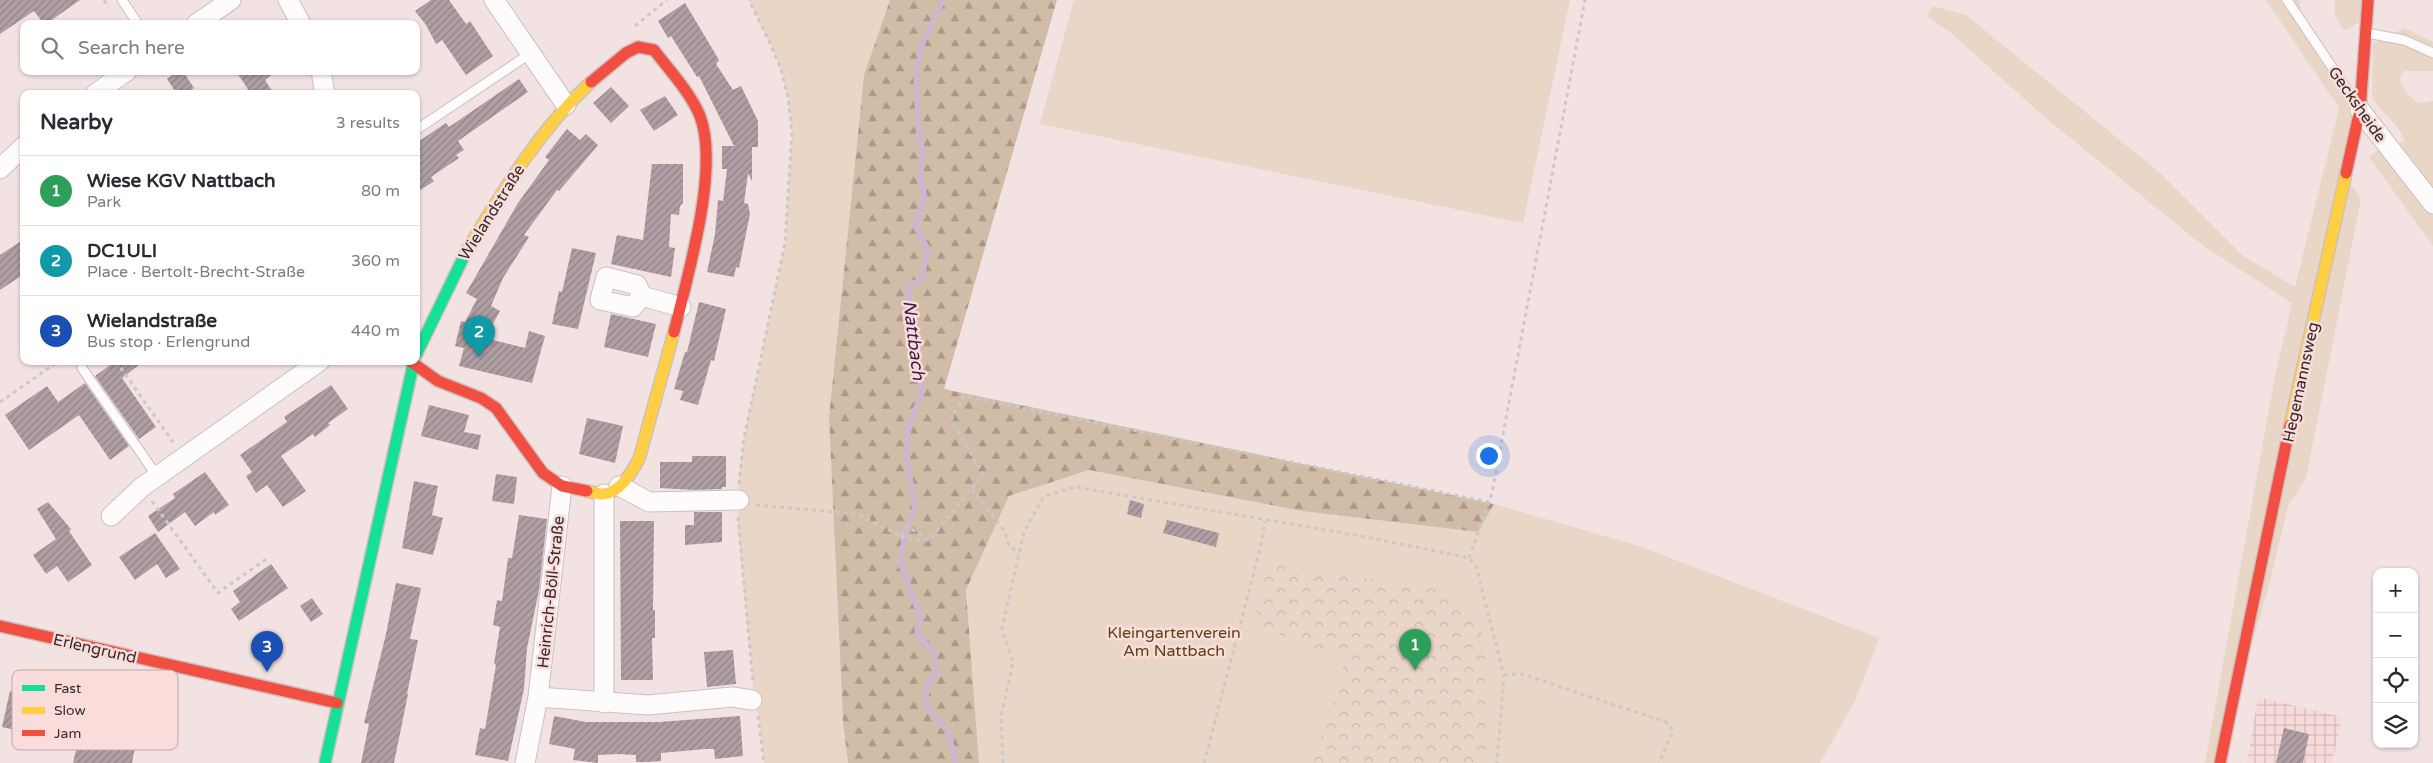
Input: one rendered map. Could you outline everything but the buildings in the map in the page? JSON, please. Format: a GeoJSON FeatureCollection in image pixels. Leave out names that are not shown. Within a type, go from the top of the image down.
{"type":"FeatureCollection","features":[{"type":"Feature","properties":{"kind":"street"},"geometry":{"type":"LineString","coordinates":[[202,20],[231,0]]}},
{"type":"Feature","properties":{"kind":"street"},"geometry":{"type":"LineString","coordinates":[[288,0],[298,20]]}},
{"type":"Feature","properties":{"kind":"street"},"geometry":{"type":"LineString","coordinates":[[494,0],[566,105]]}},
{"type":"Feature","properties":{"kind":"street","name":"Hegemannsweg"},"geometry":{"type":"LineString","coordinates":[[2220,763],[2290,426],[2360,110],[2368,0]]}},
{"type":"Feature","properties":{"kind":"street","name":"Wielandstraße"},"geometry":{"type":"LineString","coordinates":[[420,345],[463,256],[513,175],[566,105],[589,83],[626,53],[638,47],[654,50],[686,94],[702,121],[706,159],[703,198],[681,307],[639,459],[630,476],[612,490]]}},
{"type":"Feature","properties":{"kind":"street"},"geometry":{"type":"LineString","coordinates":[[100,90],[121,75]]}},
{"type":"Feature","properties":{"kind":"street"},"geometry":{"type":"LineString","coordinates":[[322,75],[324,90]]}},
{"type":"Feature","properties":{"kind":"street","name":"Gecksheide"},"geometry":{"type":"LineString","coordinates":[[2360,110],[2433,204]]}},
{"type":"Feature","properties":{"kind":"street"},"geometry":{"type":"LineString","coordinates":[[0,168],[20,150]]}},
{"type":"Feature","properties":{"kind":"street"},"geometry":{"type":"LineString","coordinates":[[642,296],[681,307]]}},
{"type":"Feature","properties":{"kind":"street"},"geometry":{"type":"LineString","coordinates":[[111,516],[142,487],[314,365]]}},
{"type":"Feature","properties":{"kind":"street","name":"Wielandstraße"},"geometry":{"type":"LineString","coordinates":[[325,763],[412,365]]}},
{"type":"Feature","properties":{"kind":"street"},"geometry":{"type":"LineString","coordinates":[[419,365],[438,382],[481,398],[496,408],[543,473],[562,486],[612,490],[649,502],[739,500]]}},
{"type":"Feature","properties":{"kind":"street","name":"Heinrich-Böll-Straße"},"geometry":{"type":"LineString","coordinates":[[525,763],[538,697],[562,486]]}},
{"type":"Feature","properties":{"kind":"street"},"geometry":{"type":"LineString","coordinates":[[604,703],[612,490]]}},
{"type":"Feature","properties":{"kind":"street","name":"Erlengrund"},"geometry":{"type":"LineString","coordinates":[[0,626],[337,703]]}},
{"type":"Feature","properties":{"kind":"street"},"geometry":{"type":"LineString","coordinates":[[538,697],[648,705],[732,697],[752,700]]}},
{"type":"Feature","properties":{"kind":"lane"},"geometry":{"type":"LineString","coordinates":[[122,0],[135,20]]}},
{"type":"Feature","properties":{"kind":"lane","name":"Gecksheide"},"geometry":{"type":"LineString","coordinates":[[2288,0],[2360,110]]}},
{"type":"Feature","properties":{"kind":"lane"},"geometry":{"type":"LineString","coordinates":[[2366,33],[2404,40],[2433,53]]}},
{"type":"Feature","properties":{"kind":"lane"},"geometry":{"type":"LineString","coordinates":[[420,127],[531,53]]}},
{"type":"Feature","properties":{"kind":"lane"},"geometry":{"type":"LineString","coordinates":[[82,368],[157,476]]}},
{"type":"Feature","properties":{"kind":"path"},"geometry":{"type":"LineString","coordinates":[[749,0],[781,69],[788,98],[792,133],[785,243],[744,438],[739,500],[738,528],[753,684],[752,700],[758,714],[764,763]]}},
{"type":"Feature","properties":{"kind":"path"},"geometry":{"type":"LineString","coordinates":[[1469,558],[1489,502],[1585,0]]}},
{"type":"Feature","properties":{"kind":"path"},"geometry":{"type":"LineString","coordinates":[[0,402],[53,365]]}},
{"type":"Feature","properties":{"kind":"path"},"geometry":{"type":"LineString","coordinates":[[119,365],[184,457]]}},
{"type":"Feature","properties":{"kind":"path"},"geometry":{"type":"LineString","coordinates":[[929,540],[983,475],[951,420],[964,396],[1489,502]]}},
{"type":"Feature","properties":{"kind":"path"},"geometry":{"type":"LineString","coordinates":[[142,487],[218,594],[269,556]]}},
{"type":"Feature","properties":{"kind":"path"},"geometry":{"type":"LineString","coordinates":[[1003,763],[1001,717],[1014,663],[1002,628],[1024,532],[1044,496],[1075,487],[1367,537],[1469,558],[1476,566],[1504,675],[1497,763]]}},
{"type":"Feature","properties":{"kind":"path"},"geometry":{"type":"LineString","coordinates":[[929,540],[971,488],[1004,530],[1009,544],[1019,555]]}},
{"type":"Feature","properties":{"kind":"path"},"geometry":{"type":"LineString","coordinates":[[739,500],[753,504],[857,514],[907,539],[929,540]]}},
{"type":"Feature","properties":{"kind":"path"},"geometry":{"type":"LineString","coordinates":[[1204,763],[1261,545],[1265,521]]}},
{"type":"Feature","properties":{"kind":"path"},"geometry":{"type":"LineString","coordinates":[[901,536],[907,526],[929,540]]}},
{"type":"Feature","properties":{"kind":"path"},"geometry":{"type":"LineString","coordinates":[[1504,675],[1522,674],[1666,722],[1673,730],[1659,763]]}},
{"type":"Feature","properties":{"kind":"shaded area"},"geometry":{"type":"Polygon","coordinates":[[[2258,697],[2342,717],[2332,763],[2247,763],[2258,697]]]}},
{"type":"Feature","properties":{"kind":"green space"},"geometry":{"type":"Polygon","coordinates":[[[749,0],[890,0],[864,75],[829,417],[843,721],[848,763],[764,763],[758,714],[752,700],[753,684],[738,528],[739,475],[744,438],[785,243],[792,133],[788,98],[781,69],[749,0]]]}},
{"type":"Feature","properties":{"kind":"green space"},"geometry":{"type":"Polygon","coordinates":[[[890,0],[1057,0],[944,389],[1494,504],[1478,532],[1302,511],[1089,470],[1009,496],[966,590],[979,763],[848,763],[843,721],[829,417],[864,75],[890,0]]]}},
{"type":"Feature","properties":{"kind":"green space"},"geometry":{"type":"Polygon","coordinates":[[[1074,0],[1570,0],[1523,223],[1040,124],[1074,0]]]}},
{"type":"Feature","properties":{"kind":"green space"},"geometry":{"type":"Polygon","coordinates":[[[2266,0],[2299,0],[2307,40],[2354,109],[2340,168],[2361,199],[2306,478],[2288,506],[2267,593],[2216,763],[2205,763],[2275,376],[2292,303],[2205,247],[2048,120],[1951,33],[1927,16],[1932,6],[1966,15],[2158,171],[2243,256],[2295,287],[2339,108],[2266,0]]]}},
{"type":"Feature","properties":{"kind":"green space"},"geometry":{"type":"Polygon","coordinates":[[[2335,0],[2363,0],[2363,18],[2351,28],[2343,30],[2335,15],[2335,0]]]}},
{"type":"Feature","properties":{"kind":"green space"},"geometry":{"type":"Polygon","coordinates":[[[2405,28],[2433,42],[2433,71],[2404,71],[2399,79],[2408,95],[2418,103],[2433,101],[2433,246],[2369,157],[2383,146],[2405,142],[2399,129],[2372,99],[2373,43],[2405,28]]]}},
{"type":"Feature","properties":{"kind":"green space","name":"Kleingartenverein Am Nattbach"},"geometry":{"type":"Polygon","coordinates":[[[1088,470],[1302,511],[1478,532],[1494,504],[1639,546],[1879,638],[1856,699],[1820,763],[979,763],[966,590],[1009,496],[1088,470]]]}},
{"type":"Feature","properties":{"kind":"green space"},"geometry":{"type":"Polygon","coordinates":[[[1265,563],[1434,589],[1481,627],[1489,679],[1487,763],[1310,763],[1325,726],[1345,661],[1254,624],[1265,563]]]}},
{"type":"Feature","properties":{"kind":"waterway","name":"Nattbach"},"geometry":{"type":"LineString","coordinates":[[943,0],[923,42],[916,75],[919,140],[923,150],[920,176],[925,198],[915,226],[928,249],[921,281],[907,285],[919,350],[921,395],[909,426],[906,452],[915,509],[907,526],[900,562],[920,616],[917,634],[933,651],[937,673],[927,686],[926,705],[948,732],[956,763]]}},
{"type":"Feature","properties":{"kind":"traffic: fast"},"geometry":{"type":"LineString","coordinates":[[420,347],[468,248]]}},
{"type":"Feature","properties":{"kind":"traffic: fast"},"geometry":{"type":"LineString","coordinates":[[325,763],[413,365]]}},
{"type":"Feature","properties":{"kind":"traffic: slow"},"geometry":{"type":"LineString","coordinates":[[468,248],[524,160],[555,119],[591,82]]}},
{"type":"Feature","properties":{"kind":"traffic: slow"},"geometry":{"type":"LineString","coordinates":[[2290,425],[2346,173]]}},
{"type":"Feature","properties":{"kind":"traffic: slow"},"geometry":{"type":"LineString","coordinates":[[587,491],[603,494],[609,493],[620,486],[633,470],[639,459],[674,332]]}},
{"type":"Feature","properties":{"kind":"traffic: jam"},"geometry":{"type":"LineString","coordinates":[[2346,173],[2360,110],[2368,0]]}},
{"type":"Feature","properties":{"kind":"traffic: jam"},"geometry":{"type":"LineString","coordinates":[[591,82],[626,53],[638,47],[654,50],[685,90],[700,116],[705,138],[704,193],[693,253],[674,332]]}},
{"type":"Feature","properties":{"kind":"traffic: jam"},"geometry":{"type":"LineString","coordinates":[[416,365],[438,381],[481,398],[496,408],[543,473],[562,486],[587,491]]}},
{"type":"Feature","properties":{"kind":"traffic: jam"},"geometry":{"type":"LineString","coordinates":[[2220,763],[2290,425]]}},
{"type":"Feature","properties":{"kind":"traffic: jam"},"geometry":{"type":"LineString","coordinates":[[0,626],[337,703]]}},
{"type":"Feature","properties":{"kind":"place","name":"DC1ULI"},"geometry":{"type":"Point","coordinates":[479,357]}},
{"type":"Feature","properties":{"kind":"place","name":"Wiese KGV Nattbach"},"geometry":{"type":"Point","coordinates":[1415,670]}},
{"type":"Feature","properties":{"kind":"place","name":"Wielandstraße"},"geometry":{"type":"Point","coordinates":[267,672]}}]}
